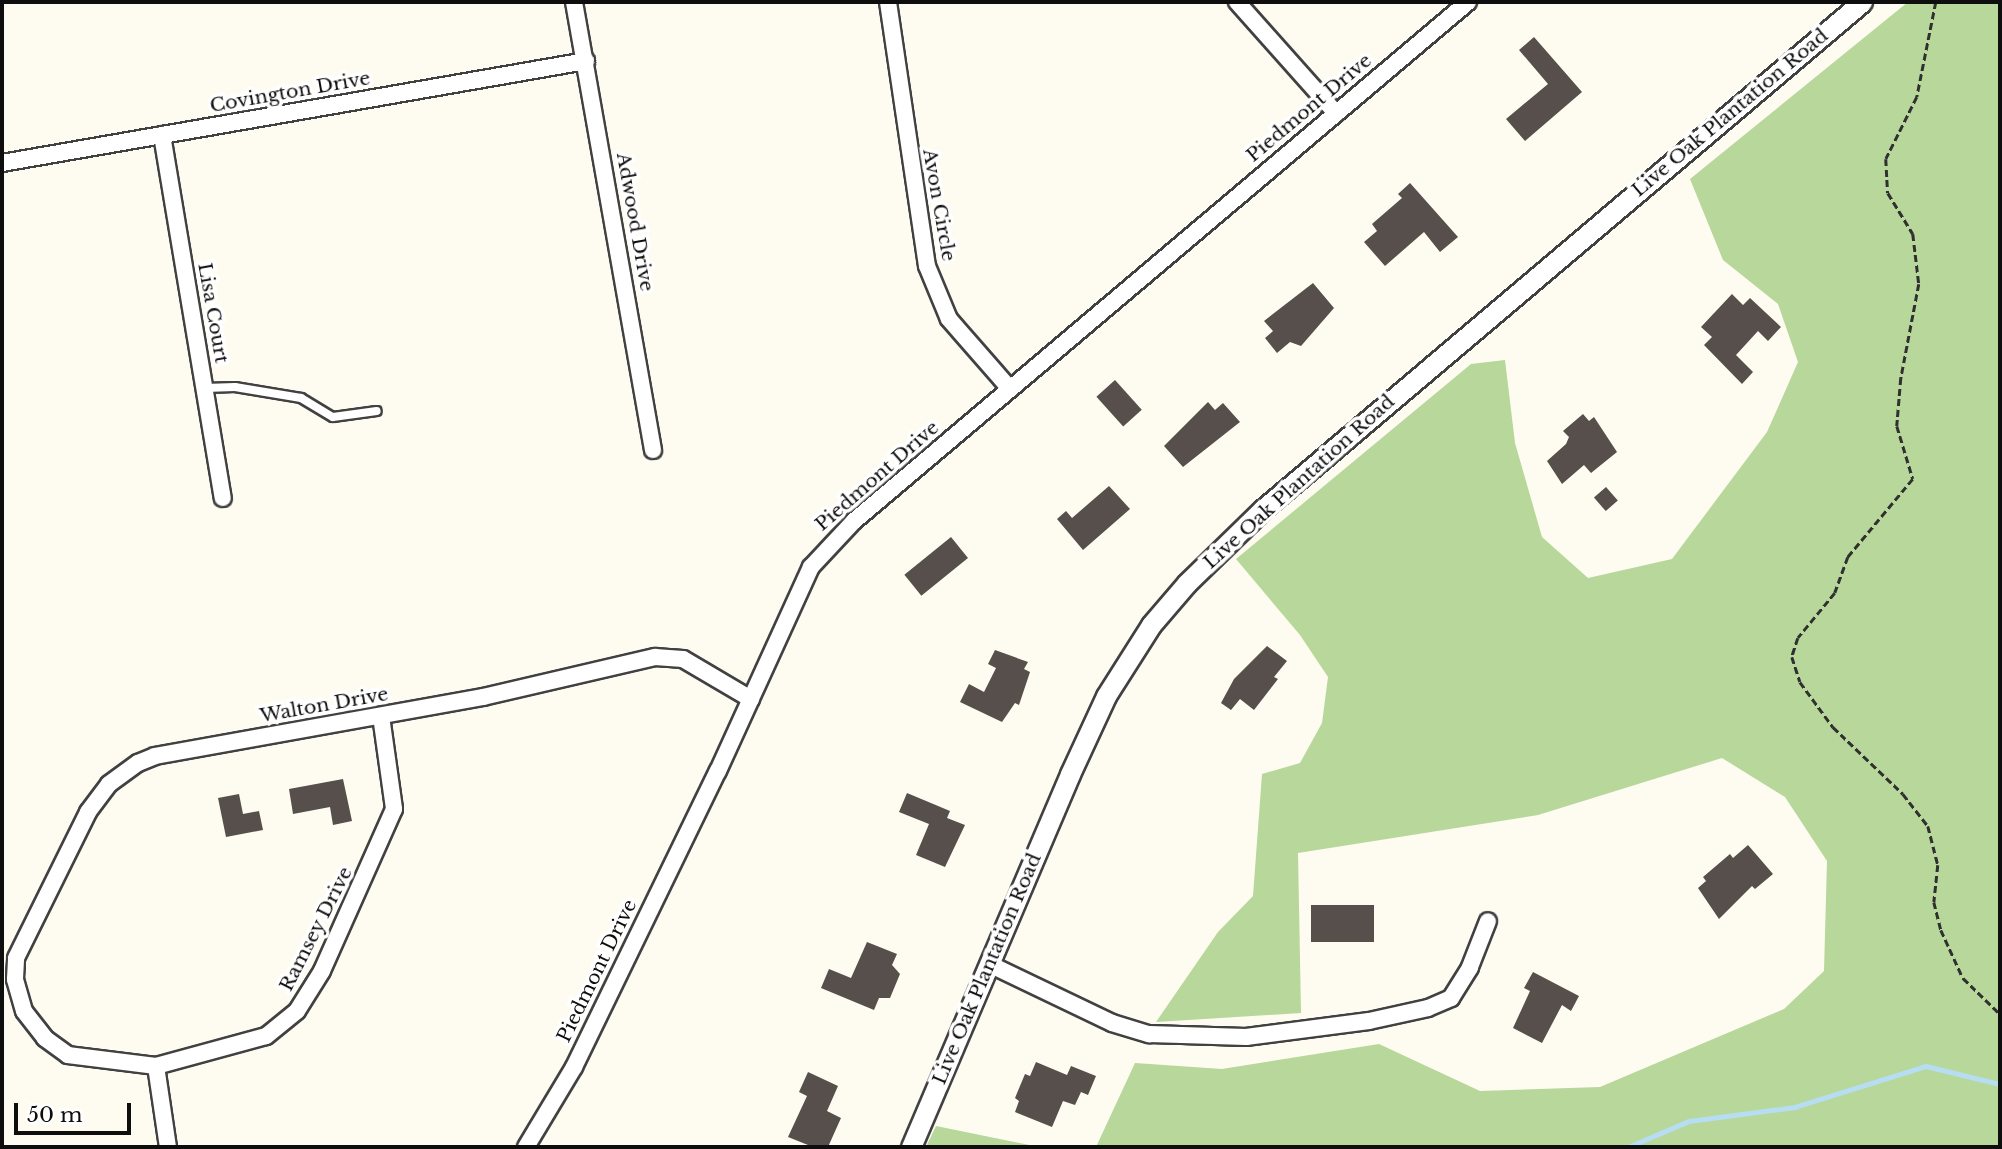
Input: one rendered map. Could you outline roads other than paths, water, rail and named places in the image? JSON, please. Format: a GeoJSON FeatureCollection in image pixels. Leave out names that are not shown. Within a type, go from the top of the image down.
{"type":"FeatureCollection","features":[{"type":"Feature","properties":{"kind":"street","name":"Adwood Drive"},"geometry":{"type":"LineString","coordinates":[[574,2],[653,450]]}},
{"type":"Feature","properties":{"kind":"street","name":"Avon Circle"},"geometry":{"type":"LineString","coordinates":[[888,2],[927,266],[949,319],[1010,389]]}},
{"type":"Feature","properties":{"kind":"street"},"geometry":{"type":"LineString","coordinates":[[1237,2],[1336,113]]}},
{"type":"Feature","properties":{"kind":"street","name":"Piedmont Drive"},"geometry":{"type":"LineString","coordinates":[[526,1147],[574,1067],[751,699],[801,583],[824,552],[1010,389],[1468,2]]}},
{"type":"Feature","properties":{"kind":"street","name":"Live Oak Plantation Road"},"geometry":{"type":"LineString","coordinates":[[911,1147],[1106,696],[1151,625],[1187,583],[1262,510],[1862,2]]}},
{"type":"Feature","properties":{"kind":"street","name":"Covington Drive"},"geometry":{"type":"LineString","coordinates":[[2,163],[586,61]]}},
{"type":"Feature","properties":{"kind":"street","name":"Lisa Court"},"geometry":{"type":"LineString","coordinates":[[162,135],[223,498]]}},
{"type":"Feature","properties":{"kind":"street","name":"Walton Drive"},"geometry":{"type":"LineString","coordinates":[[156,1066],[68,1055],[44,1038],[28,1018],[15,972],[16,958],[88,812],[109,784],[138,763],[155,756],[381,716],[655,657],[683,659],[751,699]]}},
{"type":"Feature","properties":{"kind":"street","name":"Ramsey Drive"},"geometry":{"type":"LineString","coordinates":[[156,1066],[266,1036],[297,1011],[322,971],[394,809],[381,716]]}},
{"type":"Feature","properties":{"kind":"street"},"geometry":{"type":"LineString","coordinates":[[989,964],[1112,1023],[1149,1034],[1246,1037],[1369,1021],[1427,1008],[1451,998],[1470,967],[1488,921]]}},
{"type":"Feature","properties":{"kind":"street"},"geometry":{"type":"LineString","coordinates":[[156,1066],[168,1147]]}},
{"type":"Feature","properties":{"kind":"lane"},"geometry":{"type":"LineString","coordinates":[[205,387],[235,387],[301,398],[333,417],[377,411]]}},
{"type":"Feature","properties":{"kind":"waterway"},"geometry":{"type":"LineString","coordinates":[[1628,1147],[1689,1121],[1795,1107],[1926,1066],[2000,1084]]}}]}
